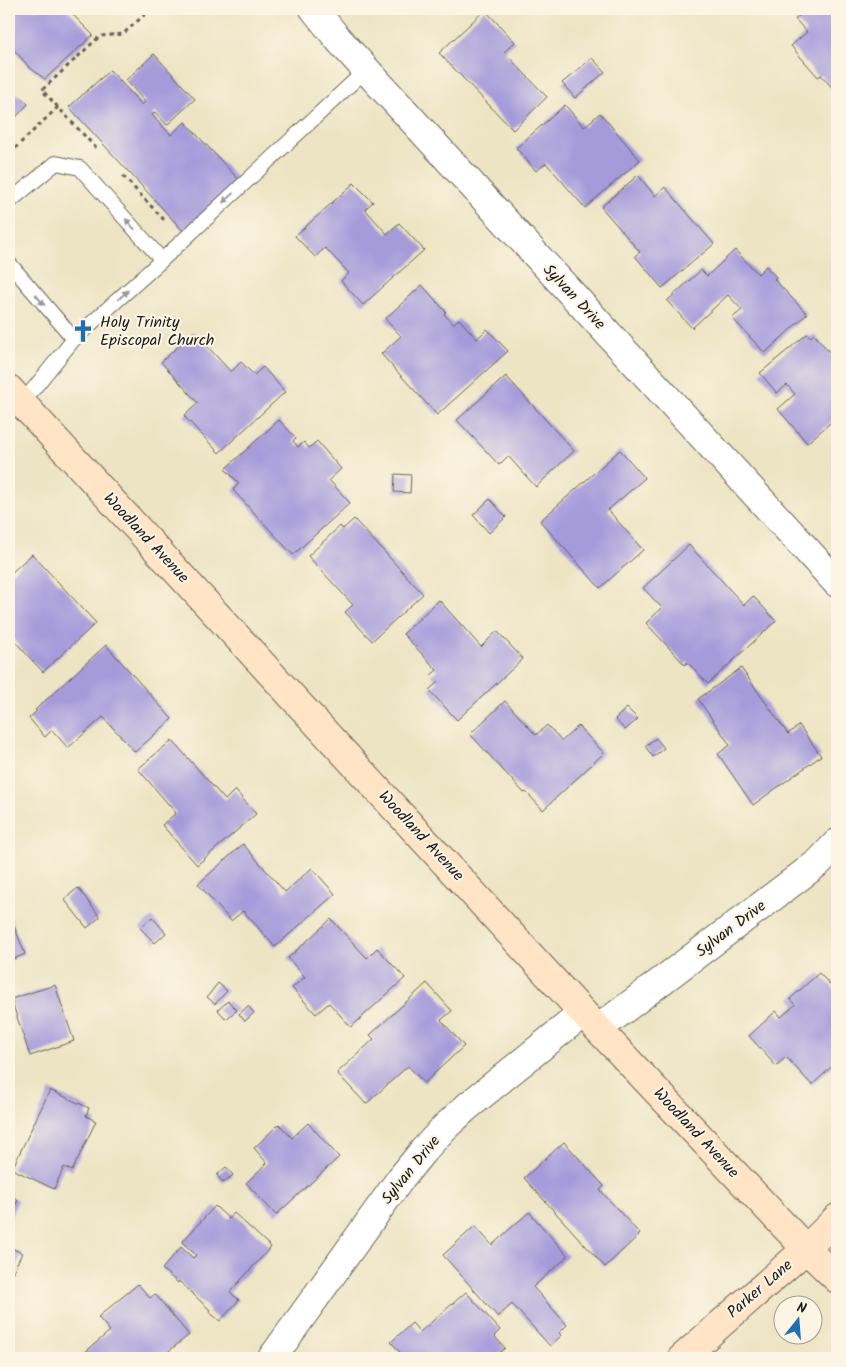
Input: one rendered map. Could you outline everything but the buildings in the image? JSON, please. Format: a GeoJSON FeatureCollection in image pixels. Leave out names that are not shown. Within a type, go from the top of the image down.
{"type":"FeatureCollection","features":[{"type":"Feature","properties":{"kind":"street","name":"Sylvan Drive"},"geometry":{"type":"LineString","coordinates":[[314,9],[366,70],[837,583]]}},
{"type":"Feature","properties":{"kind":"street","name":"Woodland Avenue"},"geometry":{"type":"LineString","coordinates":[[15,396],[590,1021],[806,1249],[837,1279]]}},
{"type":"Feature","properties":{"kind":"street","name":"Sylvan Drive"},"geometry":{"type":"LineString","coordinates":[[272,1358],[423,1151],[468,1106],[819,862],[837,843]]}},
{"type":"Feature","properties":{"kind":"street","name":"Parker Lane"},"geometry":{"type":"LineString","coordinates":[[682,1358],[806,1249],[837,1218]]}},
{"type":"Feature","properties":{"kind":"lane"},"geometry":{"type":"LineString","coordinates":[[15,396],[74,339],[162,260],[366,70]]}},
{"type":"Feature","properties":{"kind":"lane"},"geometry":{"type":"LineString","coordinates":[[9,202],[56,163],[80,168],[162,260]]}},
{"type":"Feature","properties":{"kind":"lane"},"geometry":{"type":"LineString","coordinates":[[9,263],[74,339]]}},
{"type":"Feature","properties":{"kind":"path"},"geometry":{"type":"LineString","coordinates":[[98,149],[42,90],[100,36],[123,34],[151,9]]}},
{"type":"Feature","properties":{"kind":"path"},"geometry":{"type":"LineString","coordinates":[[9,154],[58,107]]}},
{"type":"Feature","properties":{"kind":"path"},"geometry":{"type":"LineString","coordinates":[[117,170],[183,240]]}},
{"type":"Feature","properties":{"kind":"place","name":"Holy Trinity Episcopal Church"},"geometry":{"type":"Point","coordinates":[83,331]}}]}
